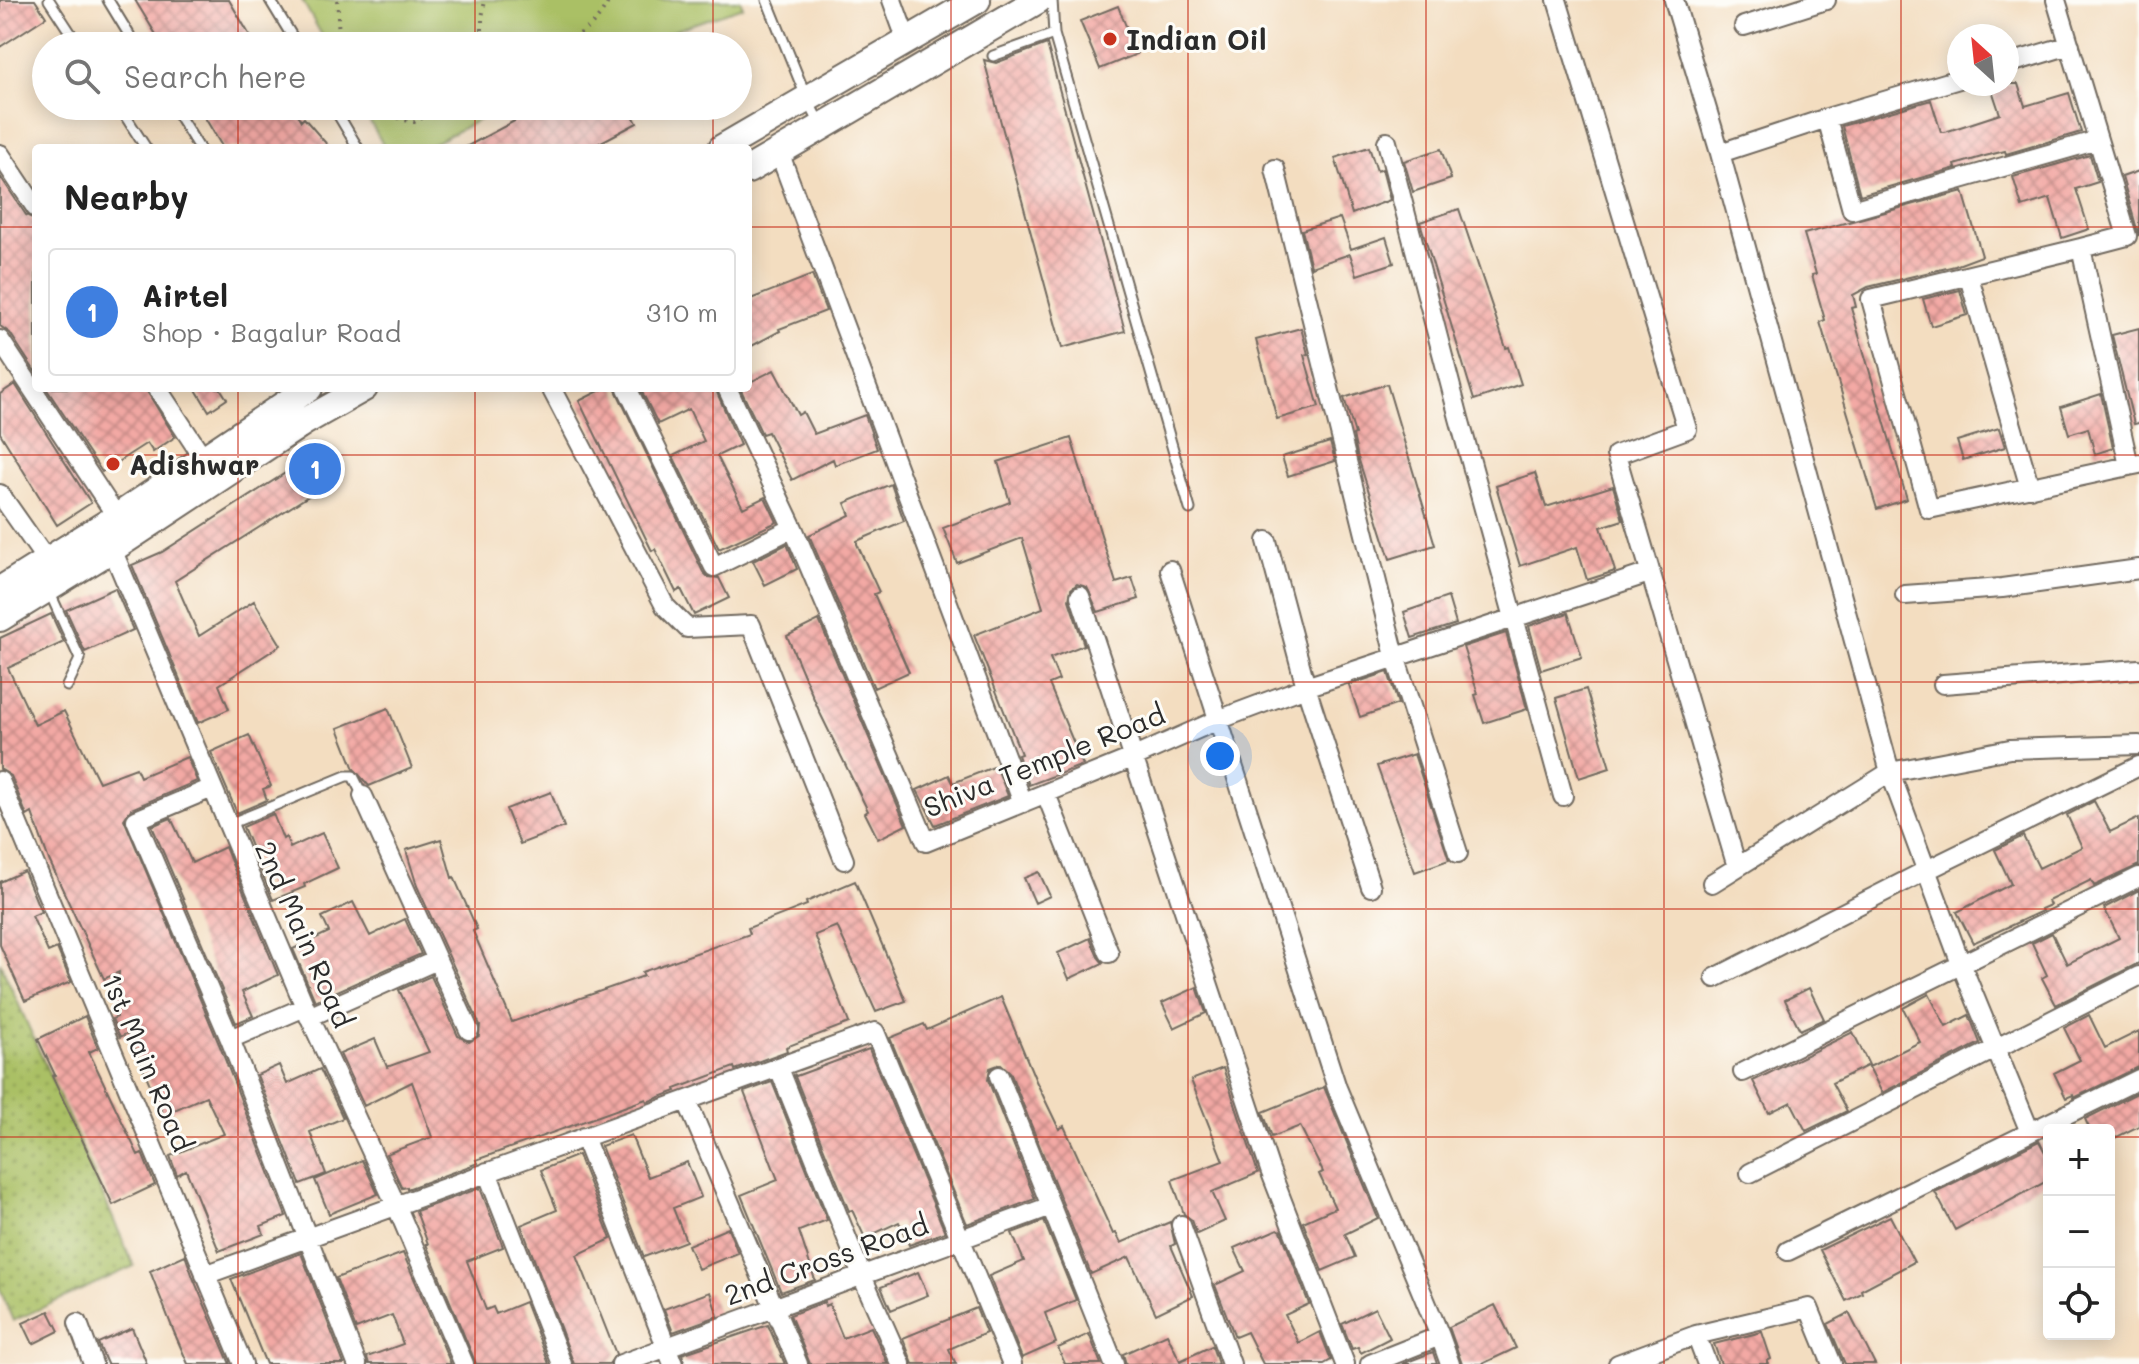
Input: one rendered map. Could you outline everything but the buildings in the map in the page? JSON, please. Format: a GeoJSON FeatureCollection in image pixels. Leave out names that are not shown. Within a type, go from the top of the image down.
{"type":"FeatureCollection","features":[{"type":"Feature","properties":{"kind":"main road"},"geometry":{"type":"LineString","coordinates":[[729,144],[977,0]]}},
{"type":"Feature","properties":{"kind":"main road"},"geometry":{"type":"LineString","coordinates":[[752,168],[1038,0]]}},
{"type":"Feature","properties":{"kind":"main road"},"geometry":{"type":"LineString","coordinates":[[0,590],[117,517],[302,392]]}},
{"type":"Feature","properties":{"kind":"main road"},"geometry":{"type":"LineString","coordinates":[[0,618],[357,392]]}},
{"type":"Feature","properties":{"kind":"street"},"geometry":{"type":"LineString","coordinates":[[892,0],[907,41]]}},
{"type":"Feature","properties":{"kind":"street"},"geometry":{"type":"LineString","coordinates":[[1557,0],[1687,429],[1616,455],[1737,867]]}},
{"type":"Feature","properties":{"kind":"street"},"geometry":{"type":"LineString","coordinates":[[1674,0],[1720,153],[1890,772],[1961,964],[2030,1132]]}},
{"type":"Feature","properties":{"kind":"street"},"geometry":{"type":"LineString","coordinates":[[1744,26],[1789,6],[1826,0]]}},
{"type":"Feature","properties":{"kind":"street"},"geometry":{"type":"LineString","coordinates":[[2056,0],[2127,236],[1871,299],[1929,509],[2134,465],[2081,248]]}},
{"type":"Feature","properties":{"kind":"street"},"geometry":{"type":"LineString","coordinates":[[2019,60],[2070,45]]}},
{"type":"Feature","properties":{"kind":"street"},"geometry":{"type":"LineString","coordinates":[[1720,153],[1947,83]]}},
{"type":"Feature","properties":{"kind":"street"},"geometry":{"type":"LineString","coordinates":[[1827,118],[1852,210],[2098,140]]}},
{"type":"Feature","properties":{"kind":"street"},"geometry":{"type":"LineString","coordinates":[[1387,142],[1563,796]]}},
{"type":"Feature","properties":{"kind":"street"},"geometry":{"type":"LineString","coordinates":[[779,152],[1023,803]]}},
{"type":"Feature","properties":{"kind":"street"},"geometry":{"type":"LineString","coordinates":[[0,154],[32,202]]}},
{"type":"Feature","properties":{"kind":"street"},"geometry":{"type":"LineString","coordinates":[[1275,169],[1395,656],[1458,853]]}},
{"type":"Feature","properties":{"kind":"street"},"geometry":{"type":"LineString","coordinates":[[1969,277],[2030,488]]}},
{"type":"Feature","properties":{"kind":"street"},"geometry":{"type":"LineString","coordinates":[[0,340],[32,388]]}},
{"type":"Feature","properties":{"kind":"street"},"geometry":{"type":"LineString","coordinates":[[34,392],[117,517]]}},
{"type":"Feature","properties":{"kind":"street"},"geometry":{"type":"LineString","coordinates":[[160,392],[204,459]]}},
{"type":"Feature","properties":{"kind":"street"},"geometry":{"type":"LineString","coordinates":[[553,392],[665,606],[687,628],[751,625],[844,860]]}},
{"type":"Feature","properties":{"kind":"street"},"geometry":{"type":"LineString","coordinates":[[629,392],[714,567],[793,528]]}},
{"type":"Feature","properties":{"kind":"street","name":"Shiva Temple Road"},"geometry":{"type":"LineString","coordinates":[[729,392],[793,528],[926,842],[1218,720],[1306,687],[1649,573]]}},
{"type":"Feature","properties":{"kind":"street"},"geometry":{"type":"LineString","coordinates":[[3,506],[47,561]]}},
{"type":"Feature","properties":{"kind":"street"},"geometry":{"type":"LineString","coordinates":[[88,535],[112,549]]}},
{"type":"Feature","properties":{"kind":"street"},"geometry":{"type":"LineString","coordinates":[[1267,541],[1306,687],[1371,887]]}},
{"type":"Feature","properties":{"kind":"street","name":"2nd Main Road"},"geometry":{"type":"LineString","coordinates":[[112,549],[307,1012],[396,1205],[464,1364]]}},
{"type":"Feature","properties":{"kind":"street"},"geometry":{"type":"LineString","coordinates":[[1905,595],[2002,588],[2139,569]]}},
{"type":"Feature","properties":{"kind":"street"},"geometry":{"type":"LineString","coordinates":[[1170,570],[1337,1088],[1450,1364]]}},
{"type":"Feature","properties":{"kind":"street"},"geometry":{"type":"LineString","coordinates":[[1080,596],[1270,1170],[1345,1364]]}},
{"type":"Feature","properties":{"kind":"street"},"geometry":{"type":"LineString","coordinates":[[1943,684],[2139,669]]}},
{"type":"Feature","properties":{"kind":"street"},"geometry":{"type":"LineString","coordinates":[[1712,883],[1890,772],[2010,749],[2139,745]]}},
{"type":"Feature","properties":{"kind":"street"},"geometry":{"type":"LineString","coordinates":[[1715,978],[2139,766]]}},
{"type":"Feature","properties":{"kind":"street","name":"1st Main Road"},"geometry":{"type":"LineString","coordinates":[[0,781],[243,1364]]}},
{"type":"Feature","properties":{"kind":"street"},"geometry":{"type":"LineString","coordinates":[[212,788],[136,820],[230,1039],[357,1364]]}},
{"type":"Feature","properties":{"kind":"street"},"geometry":{"type":"LineString","coordinates":[[1046,794],[1109,953]]}},
{"type":"Feature","properties":{"kind":"street"},"geometry":{"type":"LineString","coordinates":[[363,796],[469,1030]]}},
{"type":"Feature","properties":{"kind":"street"},"geometry":{"type":"LineString","coordinates":[[1743,1072],[2139,877]]}},
{"type":"Feature","properties":{"kind":"street"},"geometry":{"type":"LineString","coordinates":[[230,1039],[437,960]]}},
{"type":"Feature","properties":{"kind":"street"},"geometry":{"type":"LineString","coordinates":[[1750,1173],[2139,976]]}},
{"type":"Feature","properties":{"kind":"street"},"geometry":{"type":"LineString","coordinates":[[205,1275],[875,1032],[1012,1364]]}},
{"type":"Feature","properties":{"kind":"street"},"geometry":{"type":"LineString","coordinates":[[779,1068],[862,1276],[901,1364]]}},
{"type":"Feature","properties":{"kind":"street"},"geometry":{"type":"LineString","coordinates":[[999,1076],[1114,1364]]}},
{"type":"Feature","properties":{"kind":"street"},"geometry":{"type":"LineString","coordinates":[[1788,1251],[2139,1079]]}},
{"type":"Feature","properties":{"kind":"street"},"geometry":{"type":"LineString","coordinates":[[687,1101],[798,1364]]}},
{"type":"Feature","properties":{"kind":"street"},"geometry":{"type":"LineString","coordinates":[[584,1137],[670,1356]]}},
{"type":"Feature","properties":{"kind":"street"},"geometry":{"type":"LineString","coordinates":[[487,1172],[562,1364]]}},
{"type":"Feature","properties":{"kind":"street","name":"2nd Cross Road"},"geometry":{"type":"LineString","coordinates":[[621,1364],[670,1356],[776,1307],[1051,1206]]}},
{"type":"Feature","properties":{"kind":"street"},"geometry":{"type":"LineString","coordinates":[[1181,1225],[1231,1364]]}},
{"type":"Feature","properties":{"kind":"street"},"geometry":{"type":"LineString","coordinates":[[1618,1364],[1696,1335],[1809,1308],[1832,1364]]}},
{"type":"Feature","properties":{"kind":"street"},"geometry":{"type":"LineString","coordinates":[[78,1323],[93,1364]]}},
{"type":"Feature","properties":{"kind":"street"},"geometry":{"type":"LineString","coordinates":[[1696,1335],[1707,1364]]}},
{"type":"Feature","properties":{"kind":"street"},"geometry":{"type":"LineString","coordinates":[[1370,1364],[1440,1336]]}},
{"type":"Feature","properties":{"kind":"lane"},"geometry":{"type":"LineString","coordinates":[[49,0],[70,32]]}},
{"type":"Feature","properties":{"kind":"lane"},"geometry":{"type":"LineString","coordinates":[[108,0],[127,32]]}},
{"type":"Feature","properties":{"kind":"lane"},"geometry":{"type":"LineString","coordinates":[[270,0],[289,32]]}},
{"type":"Feature","properties":{"kind":"lane"},"geometry":{"type":"LineString","coordinates":[[767,0],[821,127]]}},
{"type":"Feature","properties":{"kind":"lane"},"geometry":{"type":"LineString","coordinates":[[1052,0],[1054,34],[1190,509]]}},
{"type":"Feature","properties":{"kind":"lane"},"geometry":{"type":"LineString","coordinates":[[993,56],[1054,34]]}},
{"type":"Feature","properties":{"kind":"lane"},"geometry":{"type":"LineString","coordinates":[[128,120],[143,144]]}},
{"type":"Feature","properties":{"kind":"lane"},"geometry":{"type":"LineString","coordinates":[[182,120],[197,144]]}},
{"type":"Feature","properties":{"kind":"lane"},"geometry":{"type":"LineString","coordinates":[[341,120],[356,144]]}},
{"type":"Feature","properties":{"kind":"lane"},"geometry":{"type":"LineString","coordinates":[[308,392],[320,413]]}},
{"type":"Feature","properties":{"kind":"lane"},"geometry":{"type":"LineString","coordinates":[[48,588],[80,659],[67,686]]}},
{"type":"Feature","properties":{"kind":"lane"},"geometry":{"type":"LineString","coordinates":[[227,825],[346,776],[353,776],[363,796]]}},
{"type":"Feature","properties":{"kind":"path"},"geometry":{"type":"LineString","coordinates":[[337,0],[339,32]]}},
{"type":"Feature","properties":{"kind":"path"},"geometry":{"type":"LineString","coordinates":[[482,32],[485,0]]}},
{"type":"Feature","properties":{"kind":"path"},"geometry":{"type":"LineString","coordinates":[[583,32],[596,22],[609,0]]}},
{"type":"Feature","properties":{"kind":"green space"},"geometry":{"type":"Polygon","coordinates":[[[302,0],[740,0],[743,7],[670,32],[320,32],[302,0]]]}},
{"type":"Feature","properties":{"kind":"green space"},"geometry":{"type":"Polygon","coordinates":[[[369,120],[478,120],[433,144],[383,144],[369,120]]]}},
{"type":"Feature","properties":{"kind":"green space"},"geometry":{"type":"Polygon","coordinates":[[[0,962],[134,1266],[13,1321],[0,1289],[0,962]]]}},
{"type":"Feature","properties":{"kind":"place","name":"Indian Oil"},"geometry":{"type":"Point","coordinates":[1110,39]}},
{"type":"Feature","properties":{"kind":"place","name":"Adishwar"},"geometry":{"type":"Point","coordinates":[113,464]}},
{"type":"Feature","properties":{"kind":"place","name":"Airtel"},"geometry":{"type":"Point","coordinates":[315,469]}}]}
